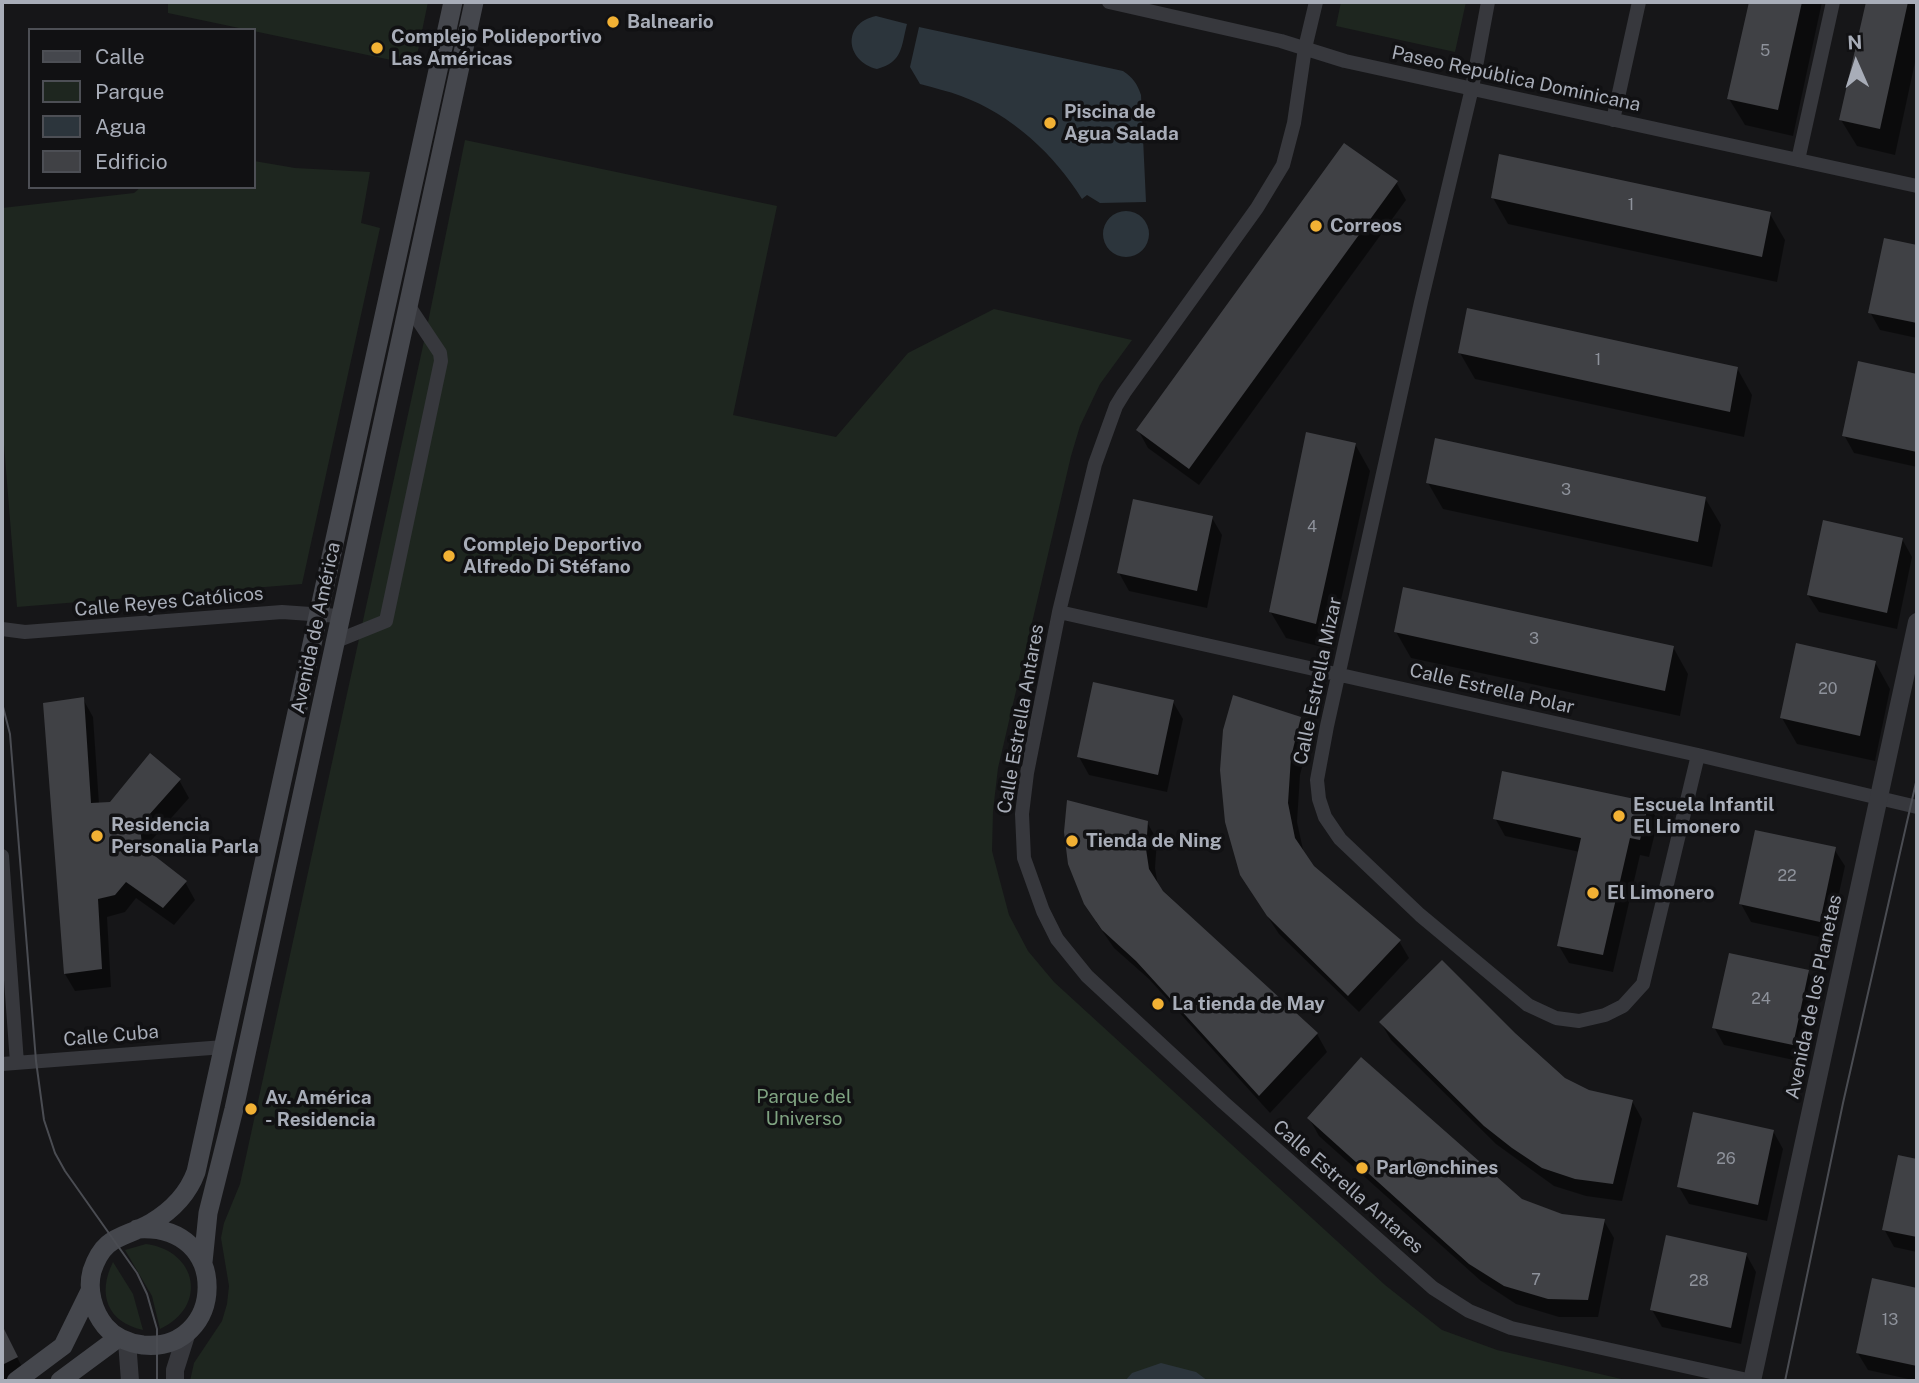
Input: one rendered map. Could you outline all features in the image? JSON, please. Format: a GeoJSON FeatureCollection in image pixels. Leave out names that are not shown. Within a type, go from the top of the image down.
{"type":"FeatureCollection","features":[{"type":"Feature","properties":{"kind":"main road","name":"Avenida de América"},"geometry":{"type":"LineString","coordinates":[[187,1332],[199,1318],[206,1302],[208,1288],[203,1262],[208,1213],[234,1109],[334,642],[330,615],[368,384],[453,2]]}},
{"type":"Feature","properties":{"kind":"main road","name":"Avenida de América"},"geometry":{"type":"LineString","coordinates":[[16,1381],[63,1346],[90,1291],[91,1274],[97,1258],[106,1246],[125,1232],[149,1223],[174,1205],[192,1183],[408,305],[474,2]]}},
{"type":"Feature","properties":{"kind":"main road"},"geometry":{"type":"LineString","coordinates":[[137,1229],[154,1227],[170,1231],[194,1250],[203,1262]]}},
{"type":"Feature","properties":{"kind":"main road"},"geometry":{"type":"LineString","coordinates":[[90,1291],[93,1306],[100,1319],[122,1339],[139,1344],[158,1345],[187,1332]]}},
{"type":"Feature","properties":{"kind":"main road"},"geometry":{"type":"LineString","coordinates":[[60,1381],[122,1339]]}},
{"type":"Feature","properties":{"kind":"main road"},"geometry":{"type":"LineString","coordinates":[[67,1381],[74,1381]]}},
{"type":"Feature","properties":{"kind":"street","name":"Paseo República Dominicana"},"geometry":{"type":"LineString","coordinates":[[1109,2],[1157,7],[1345,61],[1917,186]]}},
{"type":"Feature","properties":{"kind":"street","name":"Calle Estrella Antares"},"geometry":{"type":"LineString","coordinates":[[1316,2],[1305,48],[1294,123],[1283,165],[1257,208],[1116,406],[1095,464],[1059,612],[1027,773],[1022,814],[1024,858],[1043,911],[1057,939],[1087,976],[1223,1102],[1433,1288],[1469,1311],[1511,1328],[1752,1381]]}},
{"type":"Feature","properties":{"kind":"street","name":"Calle Estrella Mizar"},"geometry":{"type":"LineString","coordinates":[[1488,2],[1472,88],[1421,302],[1339,674],[1317,780],[1319,799],[1325,817],[1340,839],[1420,915],[1528,1005],[1556,1018],[1579,1021],[1605,1015],[1623,1006],[1643,984],[1698,755]]}},
{"type":"Feature","properties":{"kind":"street"},"geometry":{"type":"LineString","coordinates":[[1613,120],[1639,2]]}},
{"type":"Feature","properties":{"kind":"street"},"geometry":{"type":"LineString","coordinates":[[1798,160],[1833,2]]}},
{"type":"Feature","properties":{"kind":"street","name":"Avenida de América"},"geometry":{"type":"LineString","coordinates":[[334,642],[386,621],[392,594],[441,361],[440,352],[408,305]]}},
{"type":"Feature","properties":{"kind":"street","name":"Calle Reyes Católicos"},"geometry":{"type":"LineString","coordinates":[[2,629],[25,632],[282,612],[330,615]]}},
{"type":"Feature","properties":{"kind":"street","name":"Calle Estrella Polar"},"geometry":{"type":"LineString","coordinates":[[1059,612],[1698,755],[1917,807]]}},
{"type":"Feature","properties":{"kind":"street","name":"Avenida de los Planetas"},"geometry":{"type":"LineString","coordinates":[[1752,1381],[1917,622]]}},
{"type":"Feature","properties":{"kind":"street"},"geometry":{"type":"LineString","coordinates":[[2,856],[18,1063]]}},
{"type":"Feature","properties":{"kind":"street","name":"Calle Cuba"},"geometry":{"type":"LineString","coordinates":[[2,1064],[224,1047]]}},
{"type":"Feature","properties":{"kind":"street"},"geometry":{"type":"LineString","coordinates":[[175,1381],[175,1370],[187,1332]]}},
{"type":"Feature","properties":{"kind":"street"},"geometry":{"type":"LineString","coordinates":[[122,1339],[130,1381]]}},
{"type":"Feature","properties":{"kind":"green space","name":"Complejo Polideportivo Las Américas"},"geometry":{"type":"Polygon","coordinates":[[[168,2],[428,2],[415,65],[256,32],[256,28],[239,28],[168,13],[168,2]]]}},
{"type":"Feature","properties":{"kind":"green space"},"geometry":{"type":"Polygon","coordinates":[[[1341,2],[1466,2],[1455,52],[1336,26],[1341,2]]]}},
{"type":"Feature","properties":{"kind":"green space","name":"Parque del Universo"},"geometry":{"type":"Polygon","coordinates":[[[465,140],[777,206],[733,415],[836,437],[908,353],[994,309],[1132,340],[1100,384],[1080,426],[998,768],[992,851],[1009,915],[1028,951],[1054,982],[1385,1285],[1442,1330],[1497,1350],[1630,1381],[190,1381],[194,1363],[222,1321],[227,1304],[229,1286],[221,1238],[224,1223],[240,1184],[426,332],[465,140]]]}},
{"type":"Feature","properties":{"kind":"green space"},"geometry":{"type":"Polygon","coordinates":[[[256,161],[295,168],[370,172],[361,223],[380,228],[302,584],[17,607],[2,420],[2,208],[134,193],[139,189],[256,189],[256,161]]]}},
{"type":"Feature","properties":{"kind":"green space"},"geometry":{"type":"Polygon","coordinates":[[[146,1244],[164,1249],[177,1257],[186,1268],[190,1281],[190,1294],[185,1307],[175,1319],[160,1329],[152,1296],[125,1250],[146,1244]]]}},
{"type":"Feature","properties":{"kind":"green space"},"geometry":{"type":"Polygon","coordinates":[[[113,1262],[133,1294],[143,1330],[121,1320],[108,1305],[106,1285],[113,1262]]]}},
{"type":"Feature","properties":{"kind":"water"},"geometry":{"type":"Polygon","coordinates":[[[876,16],[907,24],[896,58],[877,69],[866,65],[859,58],[852,42],[857,26],[876,16]]]}},
{"type":"Feature","properties":{"kind":"water"},"geometry":{"type":"Polygon","coordinates":[[[919,27],[1123,71],[1136,84],[1141,95],[1146,202],[1100,203],[1087,195],[1082,199],[1059,167],[1014,125],[979,104],[920,84],[910,67],[919,27]]]}},
{"type":"Feature","properties":{"kind":"water"},"geometry":{"type":"Polygon","coordinates":[[[1126,211],[1142,218],[1149,234],[1142,250],[1126,257],[1110,250],[1103,234],[1110,218],[1126,211]]]}},
{"type":"Feature","properties":{"kind":"water"},"geometry":{"type":"Polygon","coordinates":[[[1161,1363],[1196,1372],[1208,1381],[1125,1381],[1132,1373],[1161,1363]]]}},
{"type":"Feature","properties":{"kind":"building"},"geometry":{"type":"Polygon","coordinates":[[[1749,2],[1802,2],[1778,110],[1727,99],[1749,2]]]}},
{"type":"Feature","properties":{"kind":"building"},"geometry":{"type":"Polygon","coordinates":[[[1866,2],[1908,2],[1880,129],[1839,120],[1866,2]]]}},
{"type":"Feature","properties":{"kind":"building"},"geometry":{"type":"Polygon","coordinates":[[[1344,143],[1398,181],[1189,469],[1136,430],[1344,143]]]}},
{"type":"Feature","properties":{"kind":"building"},"geometry":{"type":"Polygon","coordinates":[[[1499,154],[1771,212],[1762,257],[1491,198],[1499,154]]]}},
{"type":"Feature","properties":{"kind":"building"},"geometry":{"type":"Polygon","coordinates":[[[1884,238],[1917,245],[1917,323],[1868,313],[1884,238]]]}},
{"type":"Feature","properties":{"kind":"building"},"geometry":{"type":"Polygon","coordinates":[[[1467,308],[1738,367],[1730,412],[1458,353],[1467,308]]]}},
{"type":"Feature","properties":{"kind":"building"},"geometry":{"type":"Polygon","coordinates":[[[1858,361],[1917,374],[1917,452],[1842,436],[1858,361]]]}},
{"type":"Feature","properties":{"kind":"building"},"geometry":{"type":"Polygon","coordinates":[[[1306,432],[1356,443],[1316,624],[1269,612],[1306,432]]]}},
{"type":"Feature","properties":{"kind":"building"},"geometry":{"type":"Polygon","coordinates":[[[1435,438],[1706,497],[1698,542],[1426,483],[1435,438]]]}},
{"type":"Feature","properties":{"kind":"building"},"geometry":{"type":"Polygon","coordinates":[[[1133,499],[1213,516],[1197,591],[1117,573],[1133,499]]]}},
{"type":"Feature","properties":{"kind":"building"},"geometry":{"type":"Polygon","coordinates":[[[1823,520],[1903,538],[1887,613],[1807,595],[1823,520]]]}},
{"type":"Feature","properties":{"kind":"building"},"geometry":{"type":"Polygon","coordinates":[[[1403,587],[1674,646],[1665,691],[1394,632],[1403,587]]]}},
{"type":"Feature","properties":{"kind":"building"},"geometry":{"type":"Polygon","coordinates":[[[1796,643],[1876,661],[1860,736],[1780,718],[1796,643]]]}},
{"type":"Feature","properties":{"kind":"building"},"geometry":{"type":"Polygon","coordinates":[[[1093,682],[1174,700],[1158,775],[1077,757],[1093,682]]]}},
{"type":"Feature","properties":{"kind":"building"},"geometry":{"type":"Polygon","coordinates":[[[1233,695],[1301,717],[1291,757],[1288,803],[1295,838],[1314,866],[1401,940],[1348,996],[1267,916],[1240,875],[1225,822],[1220,770],[1223,730],[1233,695]]]}},
{"type":"Feature","properties":{"kind":"building","name":"Residencia Personalia Parla"},"geometry":{"type":"Polygon","coordinates":[[[84,697],[91,803],[110,802],[150,753],[181,779],[140,825],[142,846],[187,881],[163,908],[126,882],[115,895],[98,899],[102,969],[64,974],[43,703],[84,697]]]}},
{"type":"Feature","properties":{"kind":"building","name":"El Limonero"},"geometry":{"type":"Polygon","coordinates":[[[1502,771],[1649,802],[1640,840],[1630,838],[1603,955],[1557,946],[1581,838],[1493,819],[1502,771]]]}},
{"type":"Feature","properties":{"kind":"building"},"geometry":{"type":"Polygon","coordinates":[[[1067,800],[1148,821],[1146,849],[1149,869],[1163,891],[1318,1033],[1259,1096],[1136,961],[1102,930],[1084,904],[1068,864],[1064,832],[1067,800]]]}},
{"type":"Feature","properties":{"kind":"building"},"geometry":{"type":"Polygon","coordinates":[[[1755,830],[1836,847],[1820,922],[1739,904],[1755,830]]]}},
{"type":"Feature","properties":{"kind":"building"},"geometry":{"type":"Polygon","coordinates":[[[1729,953],[1809,970],[1793,1045],[1712,1028],[1729,953]]]}},
{"type":"Feature","properties":{"kind":"building"},"geometry":{"type":"Polygon","coordinates":[[[1442,960],[1515,1033],[1565,1078],[1589,1090],[1633,1100],[1613,1184],[1575,1179],[1542,1168],[1512,1148],[1484,1126],[1379,1022],[1442,960]]]}},
{"type":"Feature","properties":{"kind":"building"},"geometry":{"type":"Polygon","coordinates":[[[1361,1057],[1522,1199],[1562,1214],[1605,1219],[1588,1300],[1548,1299],[1504,1286],[1469,1264],[1307,1118],[1361,1057]]]}},
{"type":"Feature","properties":{"kind":"building"},"geometry":{"type":"Polygon","coordinates":[[[1693,1112],[1774,1130],[1758,1205],[1677,1187],[1693,1112]]]}},
{"type":"Feature","properties":{"kind":"building"},"geometry":{"type":"Polygon","coordinates":[[[1898,1155],[1917,1159],[1917,1237],[1882,1230],[1898,1155]]]}},
{"type":"Feature","properties":{"kind":"building"},"geometry":{"type":"Polygon","coordinates":[[[1666,1235],[1747,1253],[1731,1328],[1650,1310],[1666,1235]]]}},
{"type":"Feature","properties":{"kind":"building"},"geometry":{"type":"Polygon","coordinates":[[[1872,1278],[1917,1288],[1917,1366],[1856,1353],[1872,1278]]]}},
{"type":"Feature","properties":{"kind":"building"},"geometry":{"type":"Polygon","coordinates":[[[2,1325],[18,1357],[2,1365],[2,1325]]]}},
{"type":"Feature","properties":{"kind":"tram line"},"geometry":{"type":"LineString","coordinates":[[2,703],[10,734],[36,1061],[44,1120],[55,1153],[65,1171],[137,1273],[147,1294],[157,1329],[157,1381]]}},
{"type":"Feature","properties":{"kind":"tram line"},"geometry":{"type":"LineString","coordinates":[[1785,1381],[1843,1103],[1917,778]]}},
{"type":"Feature","properties":{"kind":"place","name":"Balneario"},"geometry":{"type":"Point","coordinates":[613,22]}},
{"type":"Feature","properties":{"kind":"place","name":"Complejo Polideportivo Las Américas"},"geometry":{"type":"Point","coordinates":[377,48]}},
{"type":"Feature","properties":{"kind":"place","name":"Piscina de Agua Salada"},"geometry":{"type":"Point","coordinates":[1050,123]}},
{"type":"Feature","properties":{"kind":"place","name":"Correos"},"geometry":{"type":"Point","coordinates":[1316,226]}},
{"type":"Feature","properties":{"kind":"place","name":"Complejo Deportivo Alfredo Di Stéfano"},"geometry":{"type":"Point","coordinates":[449,556]}},
{"type":"Feature","properties":{"kind":"place","name":"Escuela Infantil El Limonero"},"geometry":{"type":"Point","coordinates":[1619,816]}},
{"type":"Feature","properties":{"kind":"place","name":"Residencia Personalia Parla"},"geometry":{"type":"Point","coordinates":[97,836]}},
{"type":"Feature","properties":{"kind":"place","name":"Tienda de Ning"},"geometry":{"type":"Point","coordinates":[1072,841]}},
{"type":"Feature","properties":{"kind":"place","name":"El Limonero"},"geometry":{"type":"Point","coordinates":[1593,893]}},
{"type":"Feature","properties":{"kind":"place","name":"La tienda de May"},"geometry":{"type":"Point","coordinates":[1158,1004]}},
{"type":"Feature","properties":{"kind":"place","name":"Av. América - Residencia"},"geometry":{"type":"Point","coordinates":[251,1109]}},
{"type":"Feature","properties":{"kind":"place","name":"Parl@nchines"},"geometry":{"type":"Point","coordinates":[1362,1168]}}]}
